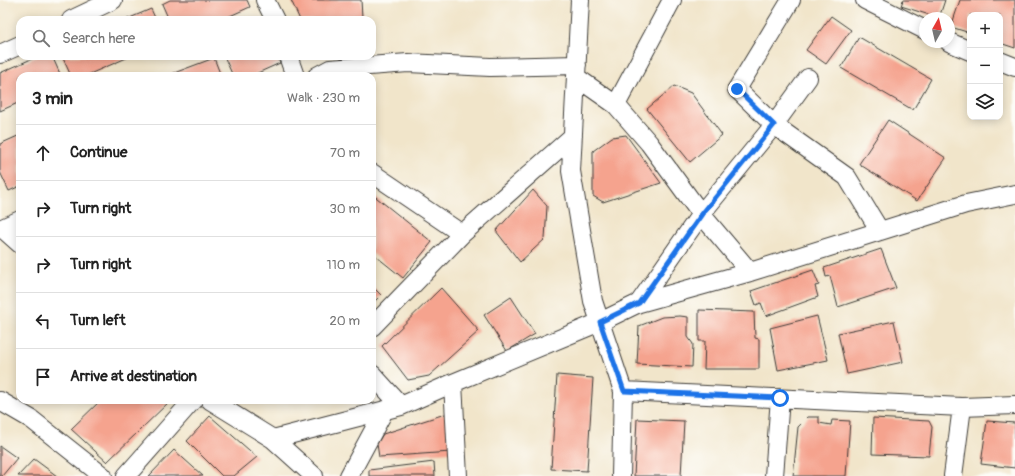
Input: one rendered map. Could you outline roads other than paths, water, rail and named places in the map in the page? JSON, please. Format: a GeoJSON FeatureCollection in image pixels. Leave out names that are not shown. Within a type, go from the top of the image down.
{"type":"FeatureCollection","features":[{"type":"Feature","properties":{"kind":"street"},"geometry":{"type":"LineString","coordinates":[[79,16],[113,0]]}},
{"type":"Feature","properties":{"kind":"street"},"geometry":{"type":"LineString","coordinates":[[265,0],[273,16]]}},
{"type":"Feature","properties":{"kind":"street"},"geometry":{"type":"LineString","coordinates":[[580,0],[571,171],[593,301],[624,391],[621,476]]}},
{"type":"Feature","properties":{"kind":"street"},"geometry":{"type":"LineString","coordinates":[[616,105],[672,0]]}},
{"type":"Feature","properties":{"kind":"street"},"geometry":{"type":"LineString","coordinates":[[791,0],[737,89],[774,125],[847,177],[880,231]]}},
{"type":"Feature","properties":{"kind":"street"},"geometry":{"type":"LineString","coordinates":[[865,0],[887,5],[919,26]]}},
{"type":"Feature","properties":{"kind":"street"},"geometry":{"type":"LineString","coordinates":[[955,45],[967,51]]}},
{"type":"Feature","properties":{"kind":"street"},"geometry":{"type":"LineString","coordinates":[[0,54],[16,47]]}},
{"type":"Feature","properties":{"kind":"street"},"geometry":{"type":"LineString","coordinates":[[289,60],[294,72]]}},
{"type":"Feature","properties":{"kind":"street"},"geometry":{"type":"LineString","coordinates":[[324,72],[330,69],[408,63],[576,71],[616,105],[649,143],[702,214],[750,272]]}},
{"type":"Feature","properties":{"kind":"street"},"geometry":{"type":"LineString","coordinates":[[1003,63],[1015,66]]}},
{"type":"Feature","properties":{"kind":"street"},"geometry":{"type":"LineString","coordinates":[[639,303],[702,214],[774,125],[808,78]]}},
{"type":"Feature","properties":{"kind":"street"},"geometry":{"type":"LineString","coordinates":[[376,323],[462,234],[573,136]]}},
{"type":"Feature","properties":{"kind":"street"},"geometry":{"type":"LineString","coordinates":[[376,176],[462,234]]}},
{"type":"Feature","properties":{"kind":"street"},"geometry":{"type":"LineString","coordinates":[[273,439],[393,408],[600,322],[639,303],[750,272],[966,204],[1015,194]]}},
{"type":"Feature","properties":{"kind":"street"},"geometry":{"type":"LineString","coordinates":[[16,222],[1,228],[16,241]]}},
{"type":"Feature","properties":{"kind":"street"},"geometry":{"type":"LineString","coordinates":[[376,380],[393,408]]}},
{"type":"Feature","properties":{"kind":"street"},"geometry":{"type":"LineString","coordinates":[[453,382],[458,476]]}},
{"type":"Feature","properties":{"kind":"street"},"geometry":{"type":"LineString","coordinates":[[624,391],[962,407],[1015,405]]}},
{"type":"Feature","properties":{"kind":"street"},"geometry":{"type":"LineString","coordinates":[[774,476],[780,398]]}},
{"type":"Feature","properties":{"kind":"street"},"geometry":{"type":"LineString","coordinates":[[0,401],[31,419],[103,476]]}},
{"type":"Feature","properties":{"kind":"street"},"geometry":{"type":"LineString","coordinates":[[126,476],[189,404]]}},
{"type":"Feature","properties":{"kind":"street"},"geometry":{"type":"LineString","coordinates":[[216,404],[273,439],[314,476]]}},
{"type":"Feature","properties":{"kind":"street"},"geometry":{"type":"LineString","coordinates":[[953,476],[962,407]]}},
{"type":"Feature","properties":{"kind":"street"},"geometry":{"type":"LineString","coordinates":[[349,476],[393,408]]}}]}
